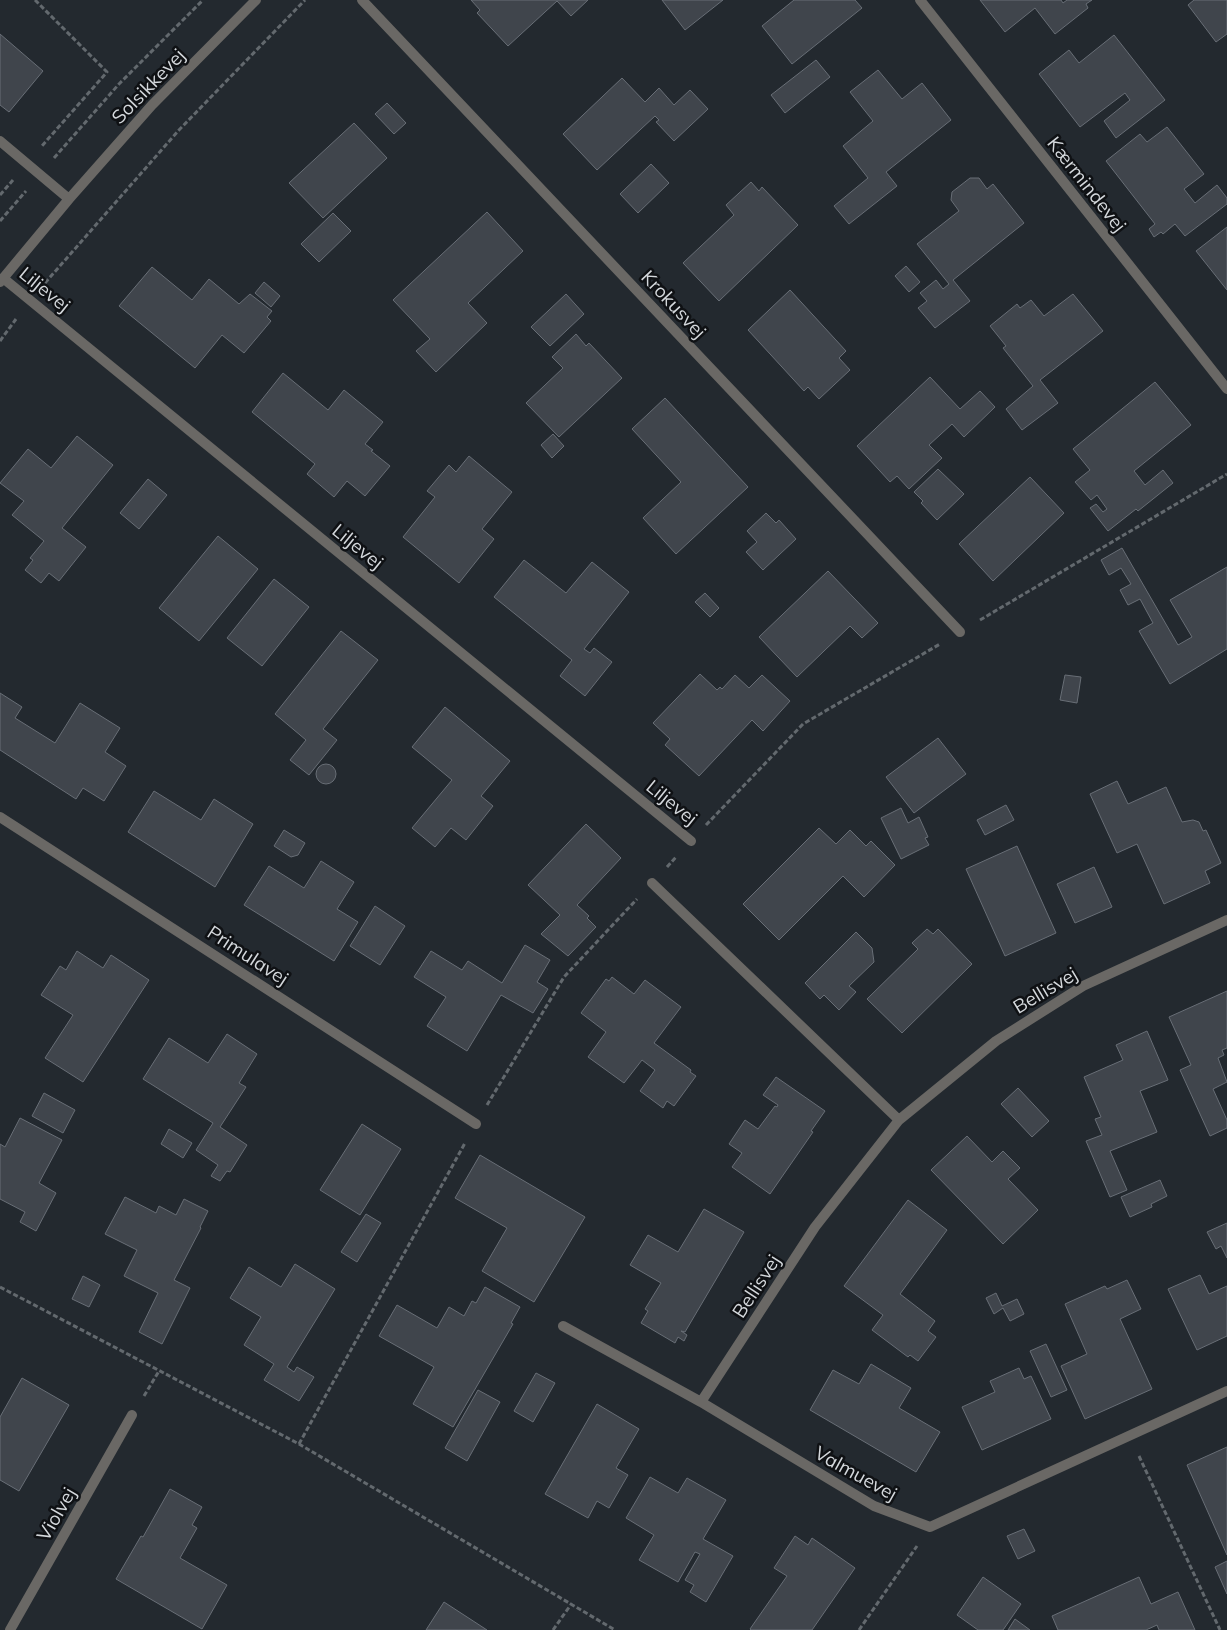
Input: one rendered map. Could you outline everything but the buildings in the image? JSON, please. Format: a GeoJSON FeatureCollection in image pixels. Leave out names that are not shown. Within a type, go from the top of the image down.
{"type":"FeatureCollection","features":[{"type":"Feature","properties":{"kind":"street","name":"Solsikkevej"},"geometry":{"type":"LineString","coordinates":[[2,280],[68,199],[152,105],[256,0]]}},
{"type":"Feature","properties":{"kind":"street","name":"Krokusvej"},"geometry":{"type":"LineString","coordinates":[[362,0],[960,632]]}},
{"type":"Feature","properties":{"kind":"street","name":"Kærmindevej"},"geometry":{"type":"LineString","coordinates":[[920,0],[1227,389]]}},
{"type":"Feature","properties":{"kind":"street"},"geometry":{"type":"LineString","coordinates":[[0,142],[68,199]]}},
{"type":"Feature","properties":{"kind":"street","name":"Liljevej"},"geometry":{"type":"LineString","coordinates":[[2,280],[30,299],[691,841]]}},
{"type":"Feature","properties":{"kind":"street","name":"Primulavej"},"geometry":{"type":"LineString","coordinates":[[0,817],[476,1124]]}},
{"type":"Feature","properties":{"kind":"street"},"geometry":{"type":"LineString","coordinates":[[652,883],[899,1120]]}},
{"type":"Feature","properties":{"kind":"street","name":"Bellisvej"},"geometry":{"type":"LineString","coordinates":[[701,1402],[815,1227],[899,1120],[996,1041],[1082,986],[1227,920]]}},
{"type":"Feature","properties":{"kind":"street","name":"Valmuevej"},"geometry":{"type":"LineString","coordinates":[[563,1326],[701,1402],[874,1506],[930,1527]]}},
{"type":"Feature","properties":{"kind":"street"},"geometry":{"type":"LineString","coordinates":[[930,1527],[1227,1391]]}},
{"type":"Feature","properties":{"kind":"street","name":"Violvej"},"geometry":{"type":"LineString","coordinates":[[10,1630],[132,1415]]}},
{"type":"Feature","properties":{"kind":"path"},"geometry":{"type":"LineString","coordinates":[[27,164],[107,72],[35,0]]}},
{"type":"Feature","properties":{"kind":"path"},"geometry":{"type":"LineString","coordinates":[[0,221],[119,84],[203,0]]}},
{"type":"Feature","properties":{"kind":"path"},"geometry":{"type":"LineString","coordinates":[[0,341],[30,299],[179,130],[305,0]]}},
{"type":"Feature","properties":{"kind":"path"},"geometry":{"type":"LineString","coordinates":[[0,1288],[299,1444],[615,1630]]}},
{"type":"Feature","properties":{"kind":"path"},"geometry":{"type":"LineString","coordinates":[[132,1415],[159,1371]]}},
{"type":"Feature","properties":{"kind":"path"},"geometry":{"type":"LineString","coordinates":[[1129,1435],[1220,1630]]}},
{"type":"Feature","properties":{"kind":"path"},"geometry":{"type":"LineString","coordinates":[[859,1630],[930,1527]]}},
{"type":"Feature","properties":{"kind":"path"},"geometry":{"type":"LineString","coordinates":[[553,1630],[572,1603]]}}]}
